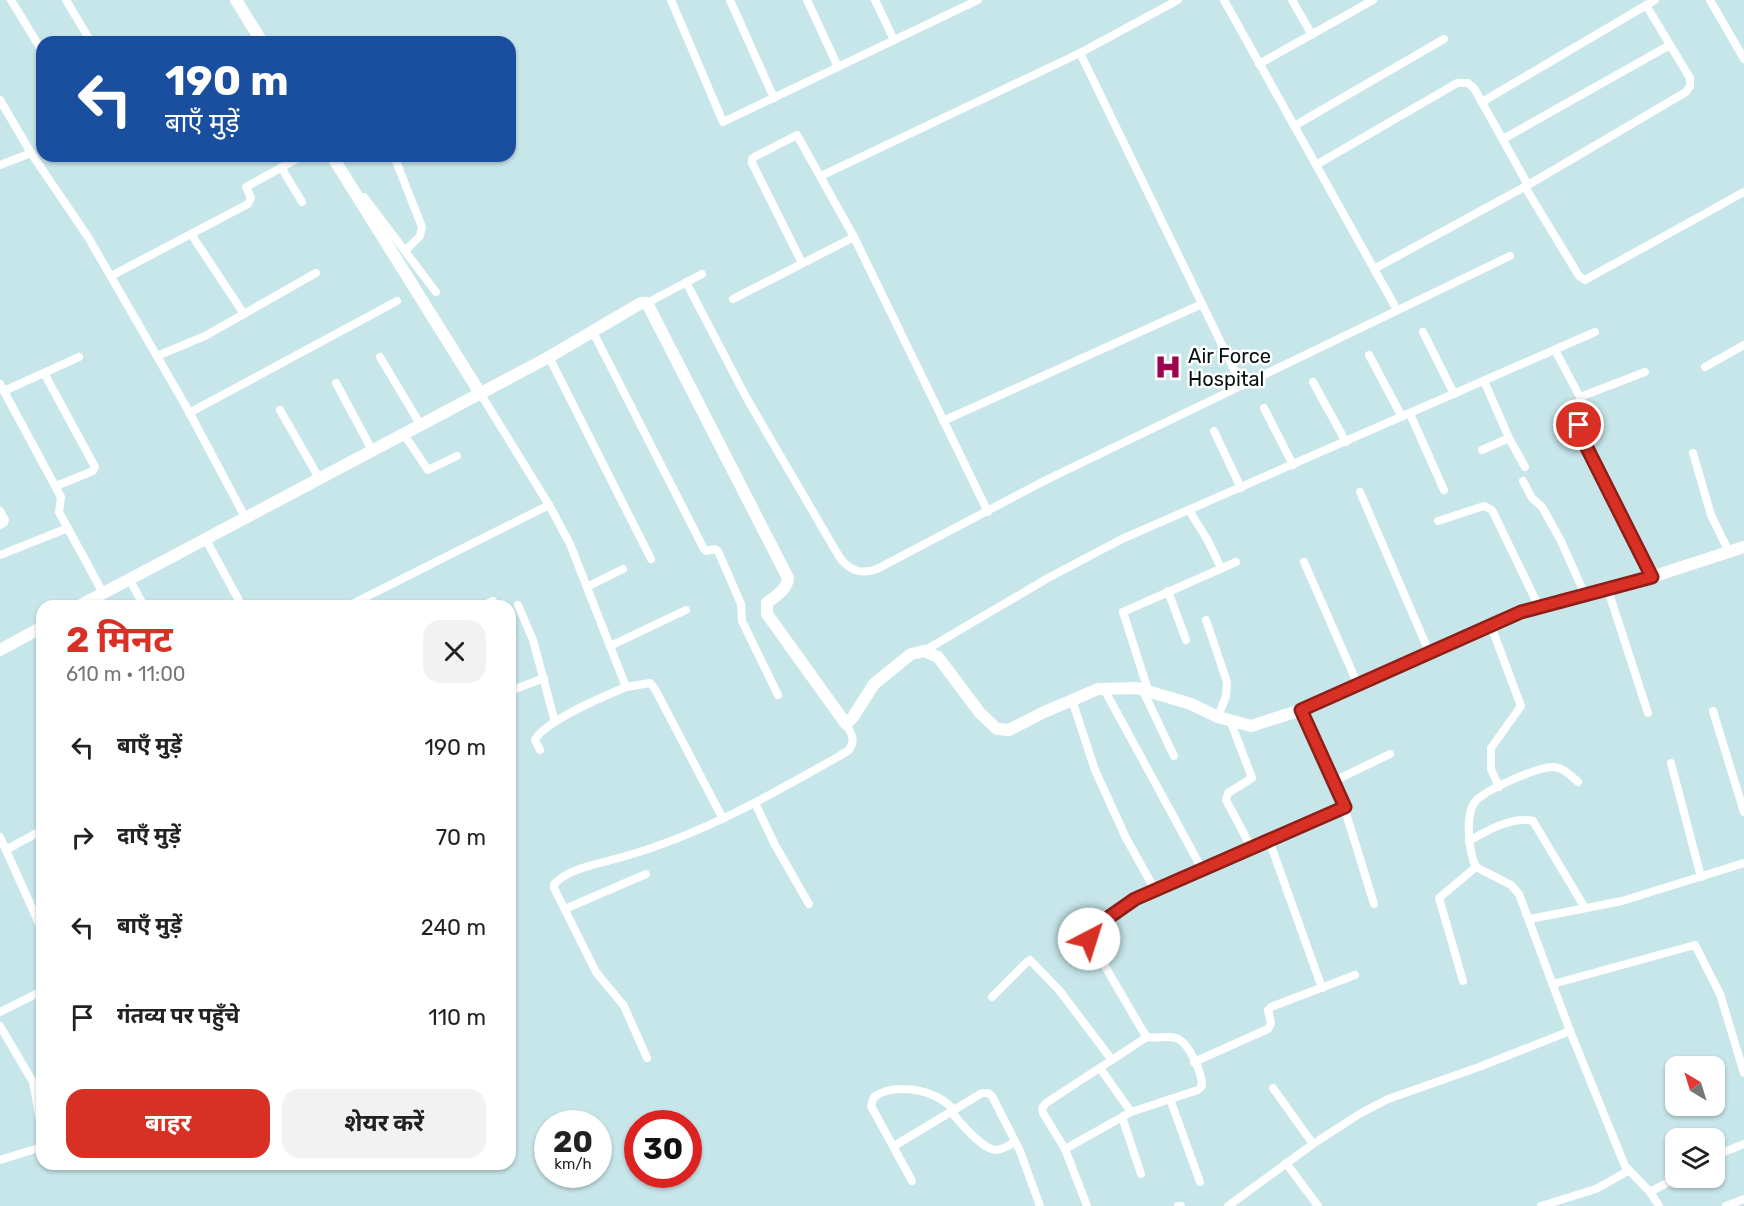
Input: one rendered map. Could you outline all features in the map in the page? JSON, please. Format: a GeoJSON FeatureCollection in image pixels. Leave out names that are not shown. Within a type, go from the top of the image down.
{"type":"FeatureCollection","features":[{"type":"Feature","properties":{"kind":"street"},"geometry":{"type":"LineString","coordinates":[[11,0],[36,41]]}},
{"type":"Feature","properties":{"kind":"street"},"geometry":{"type":"LineString","coordinates":[[66,0],[87,36]]}},
{"type":"Feature","properties":{"kind":"street"},"geometry":{"type":"LineString","coordinates":[[236,0],[258,36]]}},
{"type":"Feature","properties":{"kind":"street"},"geometry":{"type":"LineString","coordinates":[[671,0],[723,123],[978,0]]}},
{"type":"Feature","properties":{"kind":"street"},"geometry":{"type":"LineString","coordinates":[[730,0],[774,98]]}},
{"type":"Feature","properties":{"kind":"street"},"geometry":{"type":"LineString","coordinates":[[807,0],[838,67]]}},
{"type":"Feature","properties":{"kind":"street"},"geometry":{"type":"LineString","coordinates":[[875,0],[894,40]]}},
{"type":"Feature","properties":{"kind":"street"},"geometry":{"type":"LineString","coordinates":[[954,0],[958,9]]}},
{"type":"Feature","properties":{"kind":"street"},"geometry":{"type":"LineString","coordinates":[[821,176],[1080,53],[1178,0]]}},
{"type":"Feature","properties":{"kind":"street"},"geometry":{"type":"LineString","coordinates":[[1224,0],[1397,310]]}},
{"type":"Feature","properties":{"kind":"street"},"geometry":{"type":"LineString","coordinates":[[1292,0],[1311,35]]}},
{"type":"Feature","properties":{"kind":"street"},"geometry":{"type":"LineString","coordinates":[[1259,64],[1373,0]]}},
{"type":"Feature","properties":{"kind":"street"},"geometry":{"type":"LineString","coordinates":[[1482,102],[1655,0]]}},
{"type":"Feature","properties":{"kind":"street"},"geometry":{"type":"LineString","coordinates":[[1710,0],[1744,59]]}},
{"type":"Feature","properties":{"kind":"street"},"geometry":{"type":"LineString","coordinates":[[1374,270],[1527,186],[1686,92],[1690,86],[1690,78],[1646,5]]}},
{"type":"Feature","properties":{"kind":"street"},"geometry":{"type":"LineString","coordinates":[[1294,126],[1444,39]]}},
{"type":"Feature","properties":{"kind":"street"},"geometry":{"type":"LineString","coordinates":[[1503,139],[1670,45]]}},
{"type":"Feature","properties":{"kind":"street"},"geometry":{"type":"LineString","coordinates":[[1080,53],[1242,386]]}},
{"type":"Feature","properties":{"kind":"street"},"geometry":{"type":"LineString","coordinates":[[1316,165],[1457,82],[1468,83],[1474,88],[1579,276],[1586,279],[1744,192]]}},
{"type":"Feature","properties":{"kind":"street"},"geometry":{"type":"LineString","coordinates":[[0,100],[36,160]]}},
{"type":"Feature","properties":{"kind":"street"},"geometry":{"type":"LineString","coordinates":[[802,263],[752,163],[752,159],[797,135],[854,237],[988,512]]}},
{"type":"Feature","properties":{"kind":"street"},"geometry":{"type":"LineString","coordinates":[[0,165],[31,153]]}},
{"type":"Feature","properties":{"kind":"street"},"geometry":{"type":"LineString","coordinates":[[37,162],[88,237],[111,276],[245,517]]}},
{"type":"Feature","properties":{"kind":"street"},"geometry":{"type":"LineString","coordinates":[[111,276],[248,204],[251,198],[246,187],[291,162]]}},
{"type":"Feature","properties":{"kind":"street"},"geometry":{"type":"LineString","coordinates":[[336,162],[549,505],[570,544],[626,687]]}},
{"type":"Feature","properties":{"kind":"street"},"geometry":{"type":"LineString","coordinates":[[396,162],[422,227],[420,236],[405,251]]}},
{"type":"Feature","properties":{"kind":"street"},"geometry":{"type":"LineString","coordinates":[[281,167],[302,202]]}},
{"type":"Feature","properties":{"kind":"street"},"geometry":{"type":"LineString","coordinates":[[364,197],[436,292]]}},
{"type":"Feature","properties":{"kind":"street"},"geometry":{"type":"LineString","coordinates":[[191,234],[244,314]]}},
{"type":"Feature","properties":{"kind":"street"},"geometry":{"type":"LineString","coordinates":[[734,299],[854,237]]}},
{"type":"Feature","properties":{"kind":"street"},"geometry":{"type":"LineString","coordinates":[[686,282],[746,397],[845,565],[861,572],[870,572],[1044,481],[1510,256]]}},
{"type":"Feature","properties":{"kind":"street"},"geometry":{"type":"LineString","coordinates":[[157,356],[205,336],[316,273]]}},
{"type":"Feature","properties":{"kind":"street"},"geometry":{"type":"LineString","coordinates":[[90,600],[549,357],[641,303],[647,303],[702,274]]}},
{"type":"Feature","properties":{"kind":"street"},"geometry":{"type":"LineString","coordinates":[[189,413],[397,301]]}},
{"type":"Feature","properties":{"kind":"street"},"geometry":{"type":"LineString","coordinates":[[647,303],[788,578],[788,584],[783,590],[767,603],[766,614],[854,737],[848,751],[723,819],[653,848],[578,870],[557,881],[554,888],[596,972],[624,1006],[647,1058]]}},
{"type":"Feature","properties":{"kind":"street"},"geometry":{"type":"LineString","coordinates":[[944,421],[1202,304]]}},
{"type":"Feature","properties":{"kind":"street"},"geometry":{"type":"LineString","coordinates":[[593,332],[704,549],[718,551],[741,604],[742,621],[778,694]]}},
{"type":"Feature","properties":{"kind":"street"},"geometry":{"type":"LineString","coordinates":[[1423,332],[1454,394]]}},
{"type":"Feature","properties":{"kind":"street"},"geometry":{"type":"LineString","coordinates":[[846,724],[874,684],[911,654],[924,651],[1048,578],[1122,539],[1595,332]]}},
{"type":"Feature","properties":{"kind":"street"},"geometry":{"type":"LineString","coordinates":[[1705,367],[1744,345]]}},
{"type":"Feature","properties":{"kind":"street"},"geometry":{"type":"LineString","coordinates":[[1555,350],[1590,418],[1579,425],[1578,430],[1652,577]]}},
{"type":"Feature","properties":{"kind":"street"},"geometry":{"type":"LineString","coordinates":[[1370,356],[1406,416],[1444,490]]}},
{"type":"Feature","properties":{"kind":"street"},"geometry":{"type":"LineString","coordinates":[[79,357],[2,388],[56,486],[61,497],[59,512],[103,593]]}},
{"type":"Feature","properties":{"kind":"street"},"geometry":{"type":"LineString","coordinates":[[380,357],[420,424]]}},
{"type":"Feature","properties":{"kind":"street"},"geometry":{"type":"LineString","coordinates":[[549,357],[651,559]]}},
{"type":"Feature","properties":{"kind":"street"},"geometry":{"type":"LineString","coordinates":[[1580,398],[1645,372]]}},
{"type":"Feature","properties":{"kind":"street"},"geometry":{"type":"LineString","coordinates":[[44,373],[95,467],[93,471],[56,486]]}},
{"type":"Feature","properties":{"kind":"street"},"geometry":{"type":"LineString","coordinates":[[1484,381],[1524,467]]}},
{"type":"Feature","properties":{"kind":"street"},"geometry":{"type":"LineString","coordinates":[[1313,382],[1346,442]]}},
{"type":"Feature","properties":{"kind":"street"},"geometry":{"type":"LineString","coordinates":[[336,383],[372,450]]}},
{"type":"Feature","properties":{"kind":"street"},"geometry":{"type":"LineString","coordinates":[[1264,408],[1293,465]]}},
{"type":"Feature","properties":{"kind":"street"},"geometry":{"type":"LineString","coordinates":[[279,410],[319,478]]}},
{"type":"Feature","properties":{"kind":"street"},"geometry":{"type":"LineString","coordinates":[[1214,431],[1241,488]]}},
{"type":"Feature","properties":{"kind":"street"},"geometry":{"type":"LineString","coordinates":[[403,433],[428,470],[457,456]]}},
{"type":"Feature","properties":{"kind":"street"},"geometry":{"type":"LineString","coordinates":[[1482,450],[1509,438]]}},
{"type":"Feature","properties":{"kind":"street"},"geometry":{"type":"LineString","coordinates":[[1693,453],[1711,514],[1729,552]]}},
{"type":"Feature","properties":{"kind":"street"},"geometry":{"type":"LineString","coordinates":[[1523,481],[1532,498],[1542,507],[1561,541],[1585,596]]}},
{"type":"Feature","properties":{"kind":"street"},"geometry":{"type":"LineString","coordinates":[[1360,492],[1430,654]]}},
{"type":"Feature","properties":{"kind":"street"},"geometry":{"type":"LineString","coordinates":[[360,600],[549,505]]}},
{"type":"Feature","properties":{"kind":"street"},"geometry":{"type":"LineString","coordinates":[[1438,522],[1484,506],[1492,510],[1539,608]]}},
{"type":"Feature","properties":{"kind":"street"},"geometry":{"type":"LineString","coordinates":[[1189,510],[1221,568]]}},
{"type":"Feature","properties":{"kind":"street"},"geometry":{"type":"LineString","coordinates":[[0,511],[5,522],[0,525]]}},
{"type":"Feature","properties":{"kind":"street"},"geometry":{"type":"LineString","coordinates":[[0,555],[68,528]]}},
{"type":"Feature","properties":{"kind":"street"},"geometry":{"type":"LineString","coordinates":[[206,538],[239,600]]}},
{"type":"Feature","properties":{"kind":"street"},"geometry":{"type":"LineString","coordinates":[[924,651],[938,657],[980,713],[997,729],[1008,730],[1098,689],[1137,688],[1191,704],[1251,726],[1301,710],[1521,612],[1608,590],[1744,548]]}},
{"type":"Feature","properties":{"kind":"street"},"geometry":{"type":"LineString","coordinates":[[1174,756],[1146,692],[1123,612],[1236,562]]}},
{"type":"Feature","properties":{"kind":"street"},"geometry":{"type":"LineString","coordinates":[[1304,562],[1358,685]]}},
{"type":"Feature","properties":{"kind":"street"},"geometry":{"type":"LineString","coordinates":[[587,586],[623,569]]}},
{"type":"Feature","properties":{"kind":"street"},"geometry":{"type":"LineString","coordinates":[[129,579],[141,600]]}},
{"type":"Feature","properties":{"kind":"street"},"geometry":{"type":"LineString","coordinates":[[1608,590],[1648,713]]}},
{"type":"Feature","properties":{"kind":"street"},"geometry":{"type":"LineString","coordinates":[[1168,591],[1186,640]]}},
{"type":"Feature","properties":{"kind":"street"},"geometry":{"type":"LineString","coordinates":[[518,605],[533,640],[555,722]]}},
{"type":"Feature","properties":{"kind":"street"},"geometry":{"type":"LineString","coordinates":[[610,646],[686,610]]}},
{"type":"Feature","properties":{"kind":"street"},"geometry":{"type":"LineString","coordinates":[[1206,620],[1227,682],[1224,718],[1252,778],[1228,793],[1226,801],[1251,847]]}},
{"type":"Feature","properties":{"kind":"street"},"geometry":{"type":"LineString","coordinates":[[1491,626],[1521,706],[1491,748],[1491,769],[1499,788]]}},
{"type":"Feature","properties":{"kind":"street"},"geometry":{"type":"LineString","coordinates":[[0,650],[36,630]]}},
{"type":"Feature","properties":{"kind":"street"},"geometry":{"type":"LineString","coordinates":[[516,689],[544,678]]}},
{"type":"Feature","properties":{"kind":"street"},"geometry":{"type":"LineString","coordinates":[[540,750],[535,744],[536,737],[555,722],[626,687],[650,683],[723,819]]}},
{"type":"Feature","properties":{"kind":"street"},"geometry":{"type":"LineString","coordinates":[[1104,689],[1202,869]]}},
{"type":"Feature","properties":{"kind":"street"},"geometry":{"type":"LineString","coordinates":[[1072,700],[1095,770],[1126,837],[1155,890]]}},
{"type":"Feature","properties":{"kind":"street"},"geometry":{"type":"LineString","coordinates":[[1301,710],[1345,807],[1374,904]]}},
{"type":"Feature","properties":{"kind":"street"},"geometry":{"type":"LineString","coordinates":[[1713,711],[1744,812]]}},
{"type":"Feature","properties":{"kind":"street"},"geometry":{"type":"LineString","coordinates":[[1334,781],[1390,754]]}},
{"type":"Feature","properties":{"kind":"street"},"geometry":{"type":"LineString","coordinates":[[1671,763],[1701,877]]}},
{"type":"Feature","properties":{"kind":"street"},"geometry":{"type":"LineString","coordinates":[[1578,782],[1562,769],[1552,767],[1526,773],[1473,804],[1469,841],[1476,867],[1516,889],[1530,919],[1570,1031],[1628,1171],[1650,1192],[1659,1206]]}},
{"type":"Feature","properties":{"kind":"street"},"geometry":{"type":"LineString","coordinates":[[755,803],[775,845],[809,904]]}},
{"type":"Feature","properties":{"kind":"street"},"geometry":{"type":"LineString","coordinates":[[1147,1037],[1089,939],[1088,934],[1092,929],[1126,904],[1155,890],[1345,807]]}},
{"type":"Feature","properties":{"kind":"street"},"geometry":{"type":"LineString","coordinates":[[1469,841],[1492,828],[1511,822],[1533,820],[1585,908]]}},
{"type":"Feature","properties":{"kind":"street"},"geometry":{"type":"LineString","coordinates":[[6,850],[36,833]]}},
{"type":"Feature","properties":{"kind":"street"},"geometry":{"type":"LineString","coordinates":[[0,837],[36,917]]}},
{"type":"Feature","properties":{"kind":"street"},"geometry":{"type":"LineString","coordinates":[[1269,840],[1322,988]]}},
{"type":"Feature","properties":{"kind":"street"},"geometry":{"type":"LineString","coordinates":[[1530,919],[1622,901],[1744,863]]}},
{"type":"Feature","properties":{"kind":"street"},"geometry":{"type":"LineString","coordinates":[[1462,981],[1439,898],[1476,867]]}},
{"type":"Feature","properties":{"kind":"street"},"geometry":{"type":"LineString","coordinates":[[565,909],[646,874]]}},
{"type":"Feature","properties":{"kind":"street"},"geometry":{"type":"LineString","coordinates":[[1553,984],[1695,945],[1720,994],[1744,1073]]}},
{"type":"Feature","properties":{"kind":"street"},"geometry":{"type":"LineString","coordinates":[[992,997],[1030,960],[1059,990],[1112,1060]]}},
{"type":"Feature","properties":{"kind":"street"},"geometry":{"type":"LineString","coordinates":[[1194,1062],[1268,1029],[1271,1023],[1268,1010],[1271,1007],[1355,975]]}},
{"type":"Feature","properties":{"kind":"street"},"geometry":{"type":"LineString","coordinates":[[0,1012],[36,994]]}},
{"type":"Feature","properties":{"kind":"street"},"geometry":{"type":"LineString","coordinates":[[0,1026],[33,1082],[36,1098]]}},
{"type":"Feature","properties":{"kind":"street"},"geometry":{"type":"LineString","coordinates":[[1228,1206],[1360,1113],[1388,1099],[1479,1067],[1570,1031]]}},
{"type":"Feature","properties":{"kind":"street"},"geometry":{"type":"LineString","coordinates":[[1065,1149],[1131,1112],[1198,1090],[1202,1086],[1188,1047],[1176,1038],[1147,1037],[1046,1103],[1042,1108],[1065,1149],[1087,1206]]}},
{"type":"Feature","properties":{"kind":"street"},"geometry":{"type":"LineString","coordinates":[[1100,1068],[1131,1112]]}},
{"type":"Feature","properties":{"kind":"street"},"geometry":{"type":"LineString","coordinates":[[1273,1088],[1313,1144]]}},
{"type":"Feature","properties":{"kind":"street"},"geometry":{"type":"LineString","coordinates":[[912,1181],[871,1106],[874,1097],[880,1092],[895,1089],[936,1096],[953,1111],[972,1135],[990,1149],[1000,1149],[1015,1142]]}},
{"type":"Feature","properties":{"kind":"street"},"geometry":{"type":"LineString","coordinates":[[894,1146],[982,1093],[988,1093],[992,1096],[1015,1142],[1040,1206]]}},
{"type":"Feature","properties":{"kind":"street"},"geometry":{"type":"LineString","coordinates":[[1170,1099],[1200,1182]]}},
{"type":"Feature","properties":{"kind":"street"},"geometry":{"type":"LineString","coordinates":[[1122,1117],[1140,1174]]}},
{"type":"Feature","properties":{"kind":"street"},"geometry":{"type":"LineString","coordinates":[[1725,1152],[1744,1144]]}},
{"type":"Feature","properties":{"kind":"street"},"geometry":{"type":"LineString","coordinates":[[0,1160],[36,1149]]}},
{"type":"Feature","properties":{"kind":"street"},"geometry":{"type":"LineString","coordinates":[[1286,1163],[1318,1206]]}},
{"type":"Feature","properties":{"kind":"street"},"geometry":{"type":"LineString","coordinates":[[1541,1206],[1592,1190],[1628,1171]]}},
{"type":"Feature","properties":{"kind":"street"},"geometry":{"type":"LineString","coordinates":[[1650,1192],[1665,1184]]}},
{"type":"Feature","properties":{"kind":"street"},"geometry":{"type":"LineString","coordinates":[[1726,1206],[1744,1199]]}},
{"type":"Feature","properties":{"kind":"place","name":"Air Force Hospital"},"geometry":{"type":"Point","coordinates":[1168,367]}},
{"type":"Feature","properties":{"kind":"route"},"geometry":{"type":"LineString","coordinates":[[1089,939],[1088,934],[1092,929],[1126,904],[1345,807],[1301,710],[1521,612],[1652,577],[1578,430],[1579,425]]}}]}
